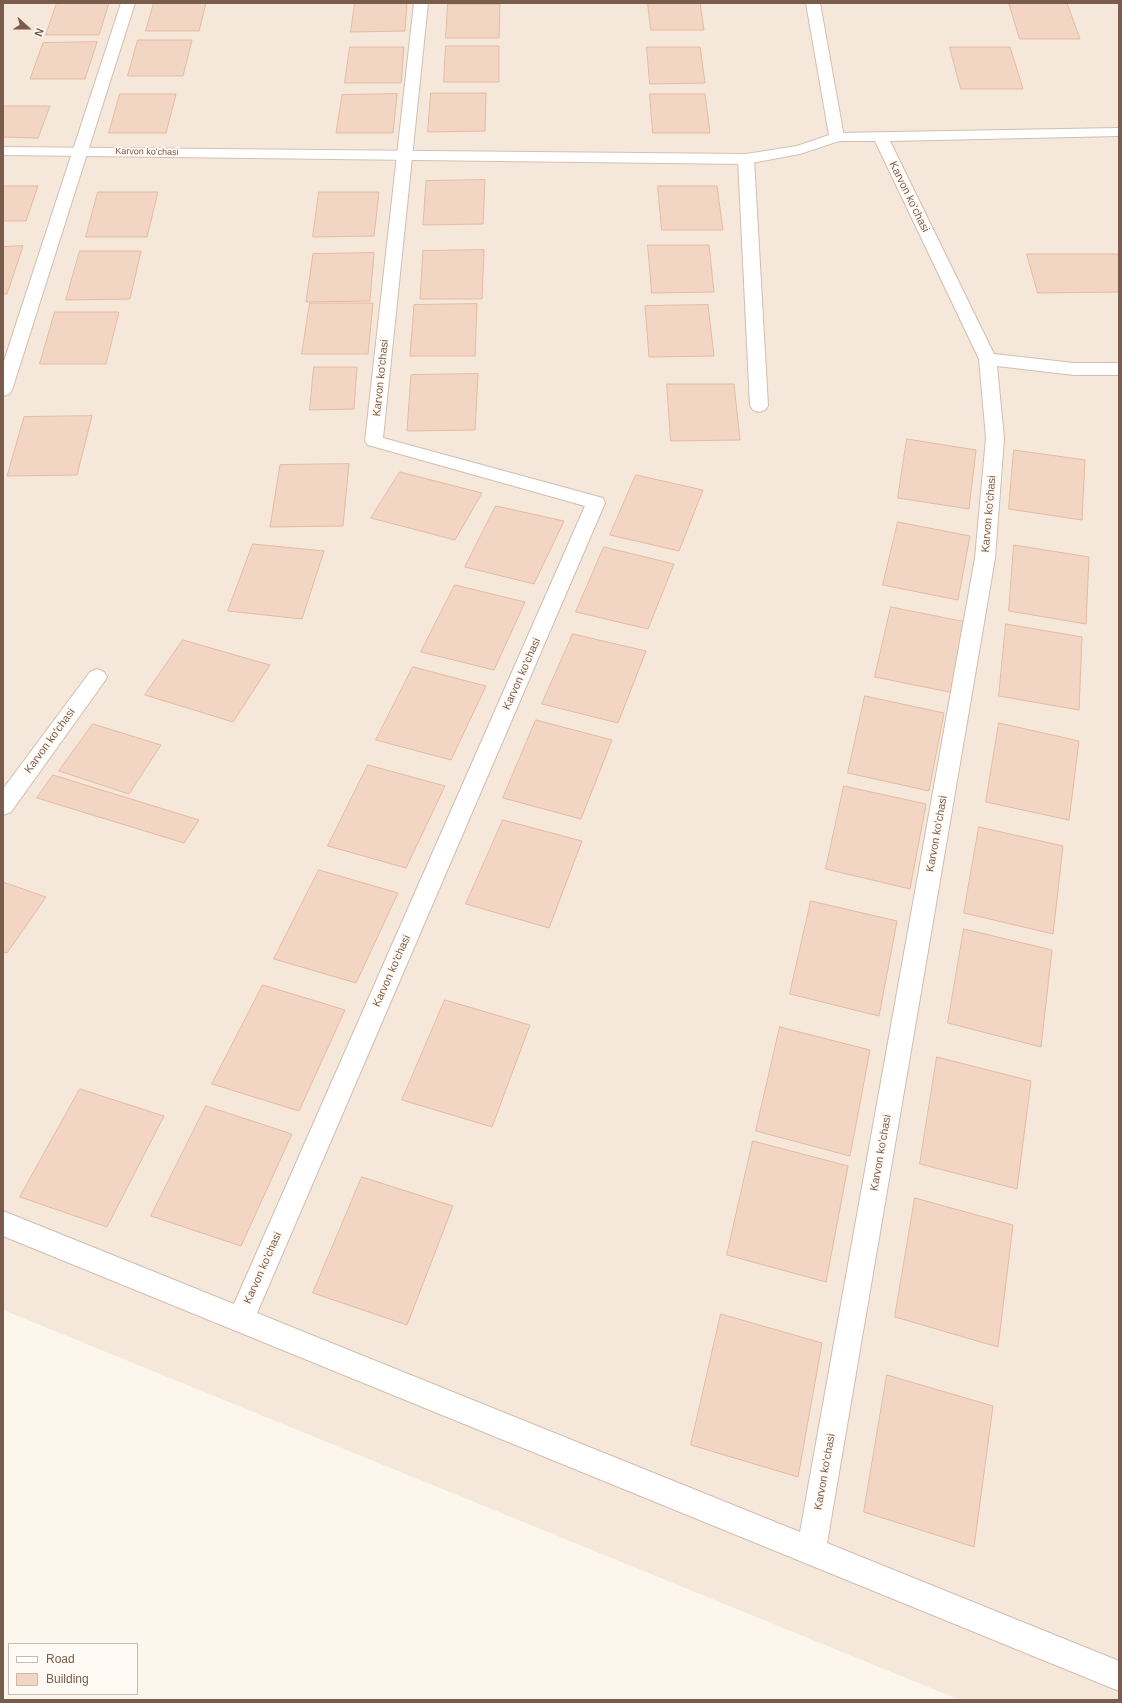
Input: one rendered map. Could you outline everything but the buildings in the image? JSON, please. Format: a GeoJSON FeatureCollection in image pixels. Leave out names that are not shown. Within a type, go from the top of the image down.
{"type":"FeatureCollection","features":[{"type":"Feature","properties":{"kind":"street"},"geometry":{"type":"LineString","coordinates":[[3,390],[128,3]]}},
{"type":"Feature","properties":{"kind":"street","name":"Karvon ko'chasi"},"geometry":{"type":"LineString","coordinates":[[240,1320],[596,503],[374,441],[406,155],[421,3]]}},
{"type":"Feature","properties":{"kind":"street"},"geometry":{"type":"LineString","coordinates":[[813,3],[837,136]]}},
{"type":"Feature","properties":{"kind":"street","name":"Karvon ko'chasi"},"geometry":{"type":"LineString","coordinates":[[3,151],[746,159],[800,150],[837,136],[1119,132]]}},
{"type":"Feature","properties":{"kind":"street","name":"Karvon ko'chasi"},"geometry":{"type":"LineString","coordinates":[[811,1551],[985,558],[995,438],[988,360],[880,136]]}},
{"type":"Feature","properties":{"kind":"street"},"geometry":{"type":"LineString","coordinates":[[746,159],[759,406]]}},
{"type":"Feature","properties":{"kind":"street"},"geometry":{"type":"LineString","coordinates":[[988,360],[1074,369],[1119,368]]}},
{"type":"Feature","properties":{"kind":"street","name":"Karvon ko'chasi"},"geometry":{"type":"LineString","coordinates":[[3,806],[97,677]]}},
{"type":"Feature","properties":{"kind":"street"},"geometry":{"type":"LineString","coordinates":[[3,1223],[1119,1676]]}},
{"type":"Feature","properties":{"kind":"shaded area"},"geometry":{"type":"Polygon","coordinates":[[[3,3],[1119,3],[1119,1700],[960,1700],[3,1310],[3,3]]]}}]}
